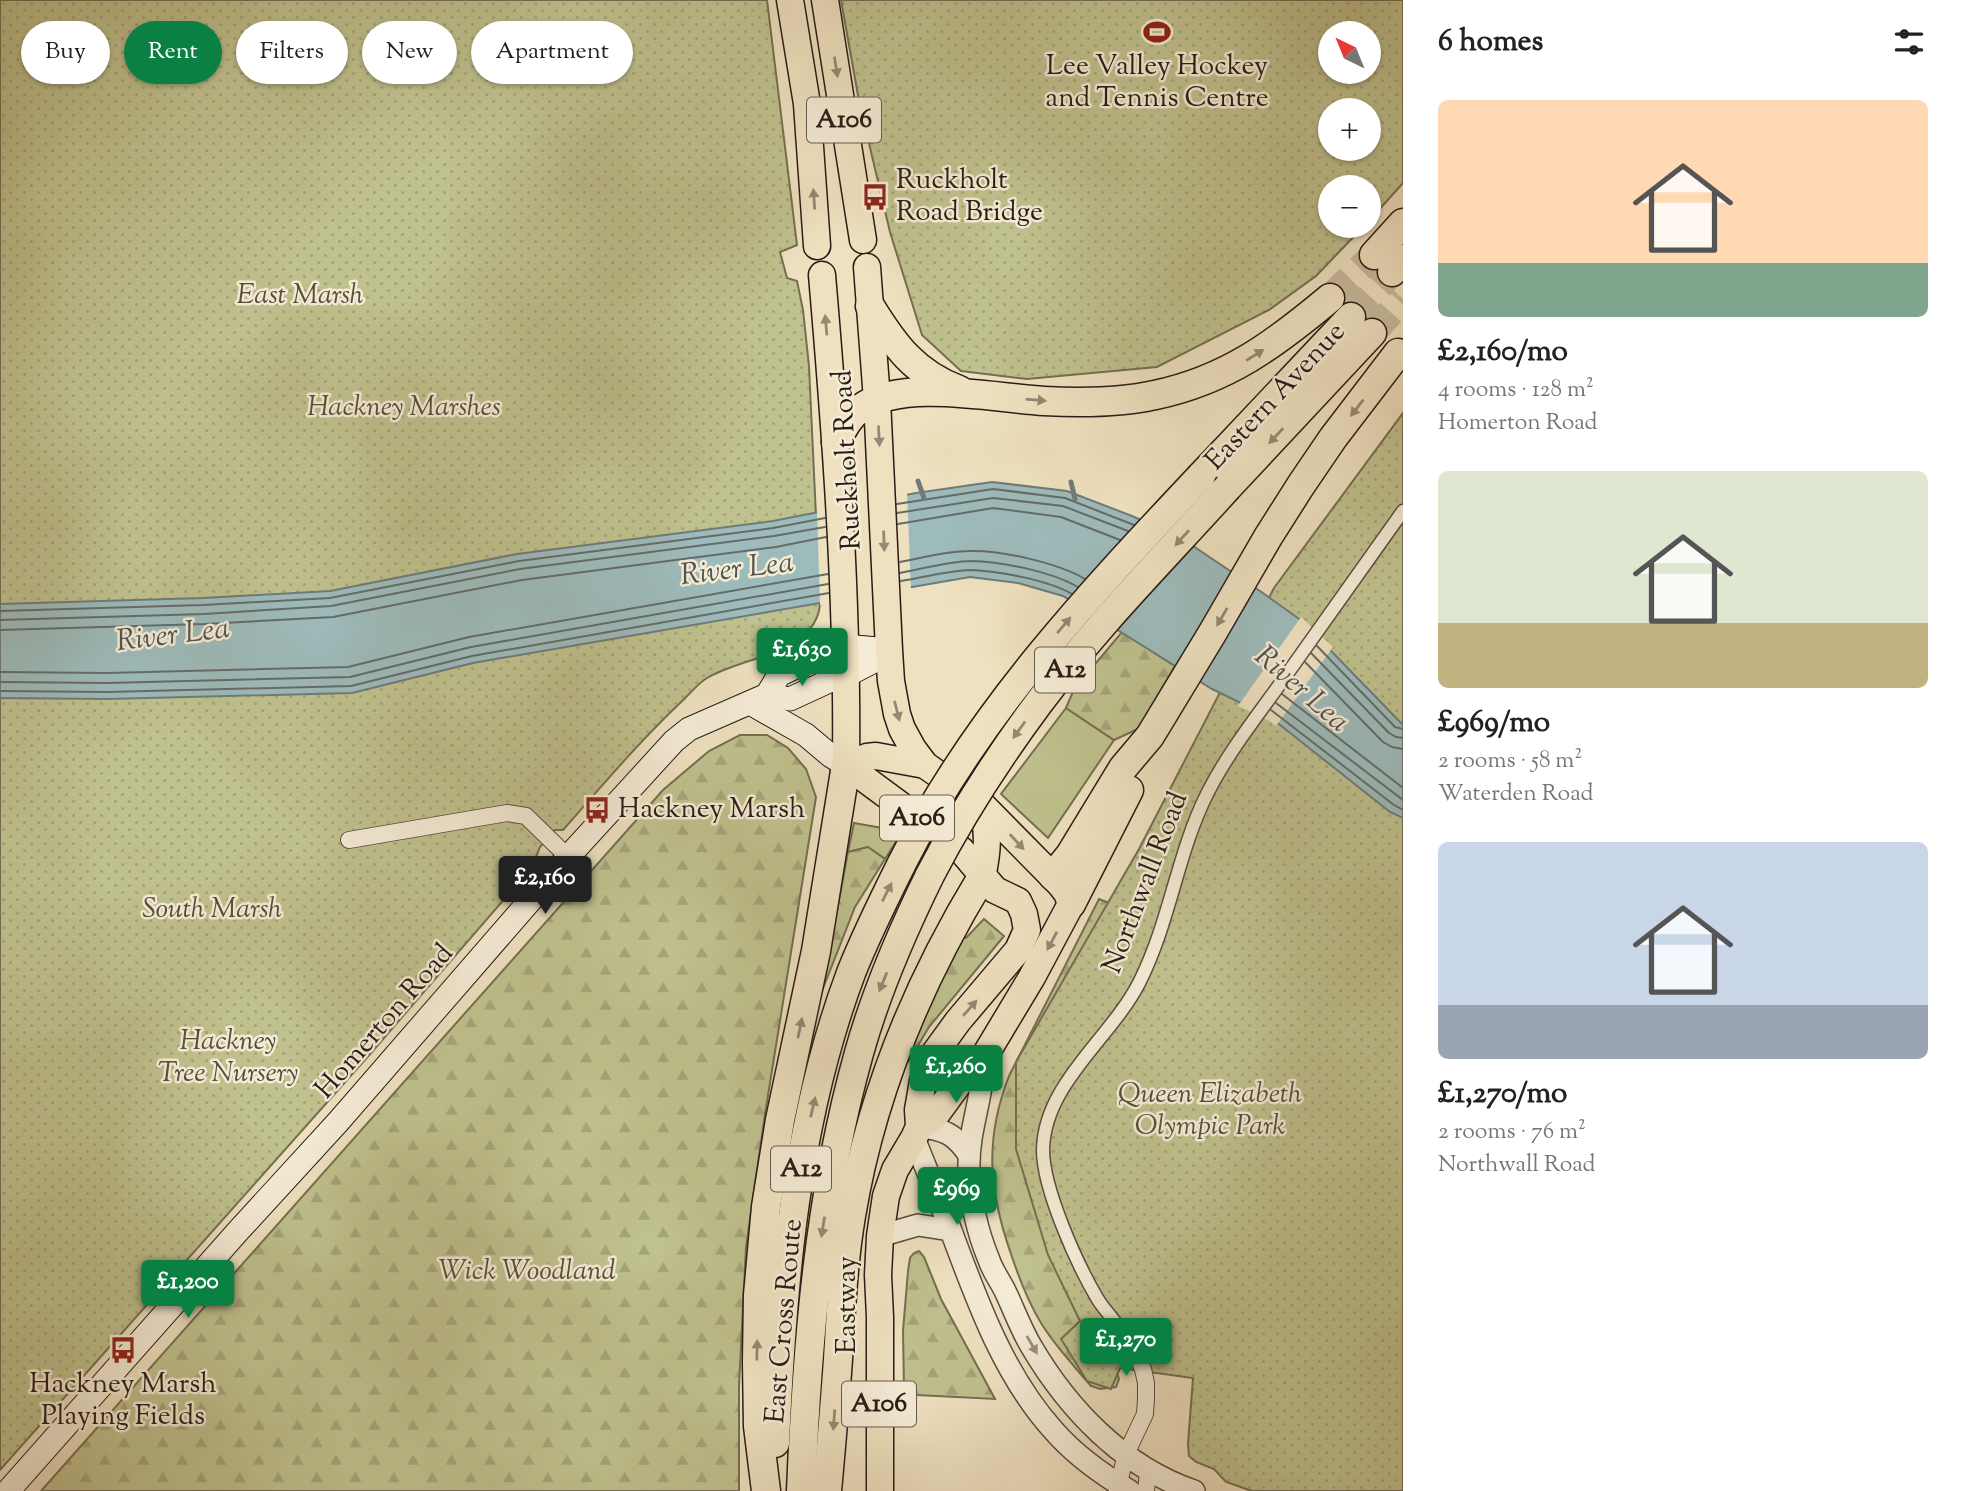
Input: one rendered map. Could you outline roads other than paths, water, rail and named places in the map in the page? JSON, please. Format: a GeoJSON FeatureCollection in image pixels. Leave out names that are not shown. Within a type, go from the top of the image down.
{"type":"FeatureCollection","features":[{"type":"Feature","properties":{"kind":"highway"},"geometry":{"type":"LineString","coordinates":[[1389,262],[1403,223]]}},
{"type":"Feature","properties":{"kind":"highway"},"geometry":{"type":"LineString","coordinates":[[836,442],[846,422],[861,408],[904,392],[1094,402],[1165,393],[1215,377],[1241,364],[1268,348],[1330,298]]}},
{"type":"Feature","properties":{"kind":"highway"},"geometry":{"type":"LineString","coordinates":[[870,306],[912,363],[943,384],[968,394]]}},
{"type":"Feature","properties":{"kind":"highway","name":"Eastern Avenue"},"geometry":{"type":"LineString","coordinates":[[1201,476],[1361,325],[1228,487]]}},
{"type":"Feature","properties":{"kind":"highway"},"geometry":{"type":"LineString","coordinates":[[1053,876],[1070,855],[1123,768],[1150,736],[1268,537],[1333,438],[1398,354]]}},
{"type":"Feature","properties":{"kind":"highway","name":"East Cross Route"},"geometry":{"type":"LineString","coordinates":[[774,1491],[789,1249],[811,1115],[827,1049],[868,931],[936,799],[1004,699],[1076,610],[1201,476]]}},
{"type":"Feature","properties":{"kind":"highway","name":"East Cross Route"},"geometry":{"type":"LineString","coordinates":[[801,1491],[812,1321],[824,1220],[844,1112],[875,1002],[909,917],[945,845],[985,779],[1039,702],[1108,618],[1228,487]]}},
{"type":"Feature","properties":{"kind":"highway"},"geometry":{"type":"LineString","coordinates":[[1071,904],[1136,777],[1150,736]]}},
{"type":"Feature","properties":{"kind":"highway","name":"A12"},"geometry":{"type":"LineString","coordinates":[[766,1491],[758,1426],[757,1362],[758,1295],[764,1218],[776,1142],[816,951],[846,765]]}},
{"type":"Feature","properties":{"kind":"highway","name":"A12"},"geometry":{"type":"LineString","coordinates":[[827,1491],[845,1259],[853,1206],[868,1139],[891,1064],[917,996],[954,922],[982,877]]}},
{"type":"Feature","properties":{"kind":"main road","name":"A106"},"geometry":{"type":"LineString","coordinates":[[790,0],[807,104],[817,246]]}},
{"type":"Feature","properties":{"kind":"main road","name":"A106"},"geometry":{"type":"LineString","coordinates":[[825,0],[863,240]]}},
{"type":"Feature","properties":{"kind":"main road","name":"Ruckholt Road"},"geometry":{"type":"LineString","coordinates":[[867,267],[877,400],[889,650]]}},
{"type":"Feature","properties":{"kind":"main road","name":"Ruckholt Road"},"geometry":{"type":"LineString","coordinates":[[822,275],[836,442],[845,613],[844,646]]}},
{"type":"Feature","properties":{"kind":"main road"},"geometry":{"type":"LineString","coordinates":[[846,765],[847,675],[844,646],[889,650]]}},
{"type":"Feature","properties":{"kind":"main road","name":"Homerton Road"},"geometry":{"type":"LineString","coordinates":[[8,1491],[338,1122],[568,857],[674,741],[689,729],[758,699],[779,676],[844,646]]}},
{"type":"Feature","properties":{"kind":"main road","name":"A106"},"geometry":{"type":"LineString","coordinates":[[889,650],[897,714],[913,749],[925,765],[982,806],[1053,876],[1067,892],[1071,904]]}},
{"type":"Feature","properties":{"kind":"main road"},"geometry":{"type":"LineString","coordinates":[[758,699],[790,699],[847,675],[889,650]]}},
{"type":"Feature","properties":{"kind":"main road"},"geometry":{"type":"LineString","coordinates":[[758,699],[846,765]]}},
{"type":"Feature","properties":{"kind":"main road","name":"A106"},"geometry":{"type":"LineString","coordinates":[[846,765],[876,756],[925,765]]}},
{"type":"Feature","properties":{"kind":"main road","name":"A106"},"geometry":{"type":"LineString","coordinates":[[846,765],[961,850],[995,890],[1013,898]]}},
{"type":"Feature","properties":{"kind":"main road","name":"A106"},"geometry":{"type":"LineString","coordinates":[[982,806],[988,828],[987,856],[982,877]]}},
{"type":"Feature","properties":{"kind":"main road"},"geometry":{"type":"LineString","coordinates":[[1013,898],[1053,876]]}},
{"type":"Feature","properties":{"kind":"main road","name":"Eastway"},"geometry":{"type":"LineString","coordinates":[[917,1132],[923,1081],[934,1054],[1018,950],[1027,930],[1021,905],[1013,898]]}},
{"type":"Feature","properties":{"kind":"main road","name":"Eastway"},"geometry":{"type":"LineString","coordinates":[[880,1491],[880,1317],[877,1275],[880,1236],[890,1183],[902,1155],[917,1132],[935,1116],[967,1072],[984,1057],[1032,977],[1071,904]]}},
{"type":"Feature","properties":{"kind":"street","name":"Northwall Road"},"geometry":{"type":"LineString","coordinates":[[1122,1489],[1126,1454],[1144,1414],[1146,1383],[1137,1356],[1125,1347],[1124,1334],[1099,1302],[1079,1266],[1052,1196],[1045,1174],[1043,1154],[1046,1123],[1060,1093],[1139,983],[1163,926],[1193,825],[1213,783],[1239,742],[1403,511]]}},
{"type":"Feature","properties":{"kind":"street"},"geometry":{"type":"LineString","coordinates":[[349,840],[507,813],[526,816],[533,821],[568,857]]}},
{"type":"Feature","properties":{"kind":"street"},"geometry":{"type":"LineString","coordinates":[[984,1057],[983,1084],[973,1122],[970,1155],[973,1208],[989,1262],[1030,1345],[1071,1404],[1096,1430],[1126,1454],[1147,1481],[1194,1491]]}},
{"type":"Feature","properties":{"kind":"street"},"geometry":{"type":"LineString","coordinates":[[970,1155],[959,1140],[946,1132],[935,1128],[917,1132],[965,1270],[1003,1355],[1026,1394],[1053,1430],[1122,1489]]}},
{"type":"Feature","properties":{"kind":"street"},"geometry":{"type":"LineString","coordinates":[[880,1236],[918,1225],[950,1230]]}},
{"type":"Feature","properties":{"kind":"water","name":"River Lea"},"geometry":{"type":"Polygon","coordinates":[[[992,482],[1067,491],[1132,516],[1181,538],[1302,621],[1403,725],[1403,818],[1390,812],[1270,717],[1212,689],[1063,596],[1018,583],[970,577],[473,663],[352,693],[107,699],[0,698],[0,604],[330,591],[517,554],[773,521],[916,493],[992,482]]]}},
{"type":"Feature","properties":{"kind":"waterway"},"geometry":{"type":"LineString","coordinates":[[918,481],[924,498]]}},
{"type":"Feature","properties":{"kind":"waterway"},"geometry":{"type":"LineString","coordinates":[[1071,482],[1075,499]]}},
{"type":"Feature","properties":{"kind":"tunnel"},"geometry":{"type":"LineString","coordinates":[[1330,298],[1374,255]]}},
{"type":"Feature","properties":{"kind":"tunnel"},"geometry":{"type":"LineString","coordinates":[[1351,317],[1392,272]]}},
{"type":"Feature","properties":{"kind":"tunnel"},"geometry":{"type":"LineString","coordinates":[[1372,333],[1403,299]]}},
{"type":"Feature","properties":{"kind":"place","name":"Lee Valley Hockey and Tennis Centre"},"geometry":{"type":"Point","coordinates":[1157,32]}},
{"type":"Feature","properties":{"kind":"place","name":"Ruckholt Road Bridge"},"geometry":{"type":"Point","coordinates":[875,197]}},
{"type":"Feature","properties":{"kind":"place","name":"Hackney Marsh"},"geometry":{"type":"Point","coordinates":[597,810]}},
{"type":"Feature","properties":{"kind":"place","name":"Hackney Marsh Playing Fields"},"geometry":{"type":"Point","coordinates":[123,1350]}},
{"type":"Feature","properties":{"kind":"park label","name":"East Marsh"},"geometry":{"type":"Point","coordinates":[300,296]}},
{"type":"Feature","properties":{"kind":"park label","name":"Hackney Marshes"},"geometry":{"type":"Point","coordinates":[404,408]}},
{"type":"Feature","properties":{"kind":"park label","name":"South Marsh"},"geometry":{"type":"Point","coordinates":[212,910]}},
{"type":"Feature","properties":{"kind":"park label","name":"Hackney Tree Nursery"},"geometry":{"type":"Point","coordinates":[228,1058]}},
{"type":"Feature","properties":{"kind":"park label","name":"Queen Elizabeth Olympic Park"},"geometry":{"type":"Point","coordinates":[1210,1111]}},
{"type":"Feature","properties":{"kind":"park label","name":"Wick Woodland"},"geometry":{"type":"Point","coordinates":[527,1272]}}]}
